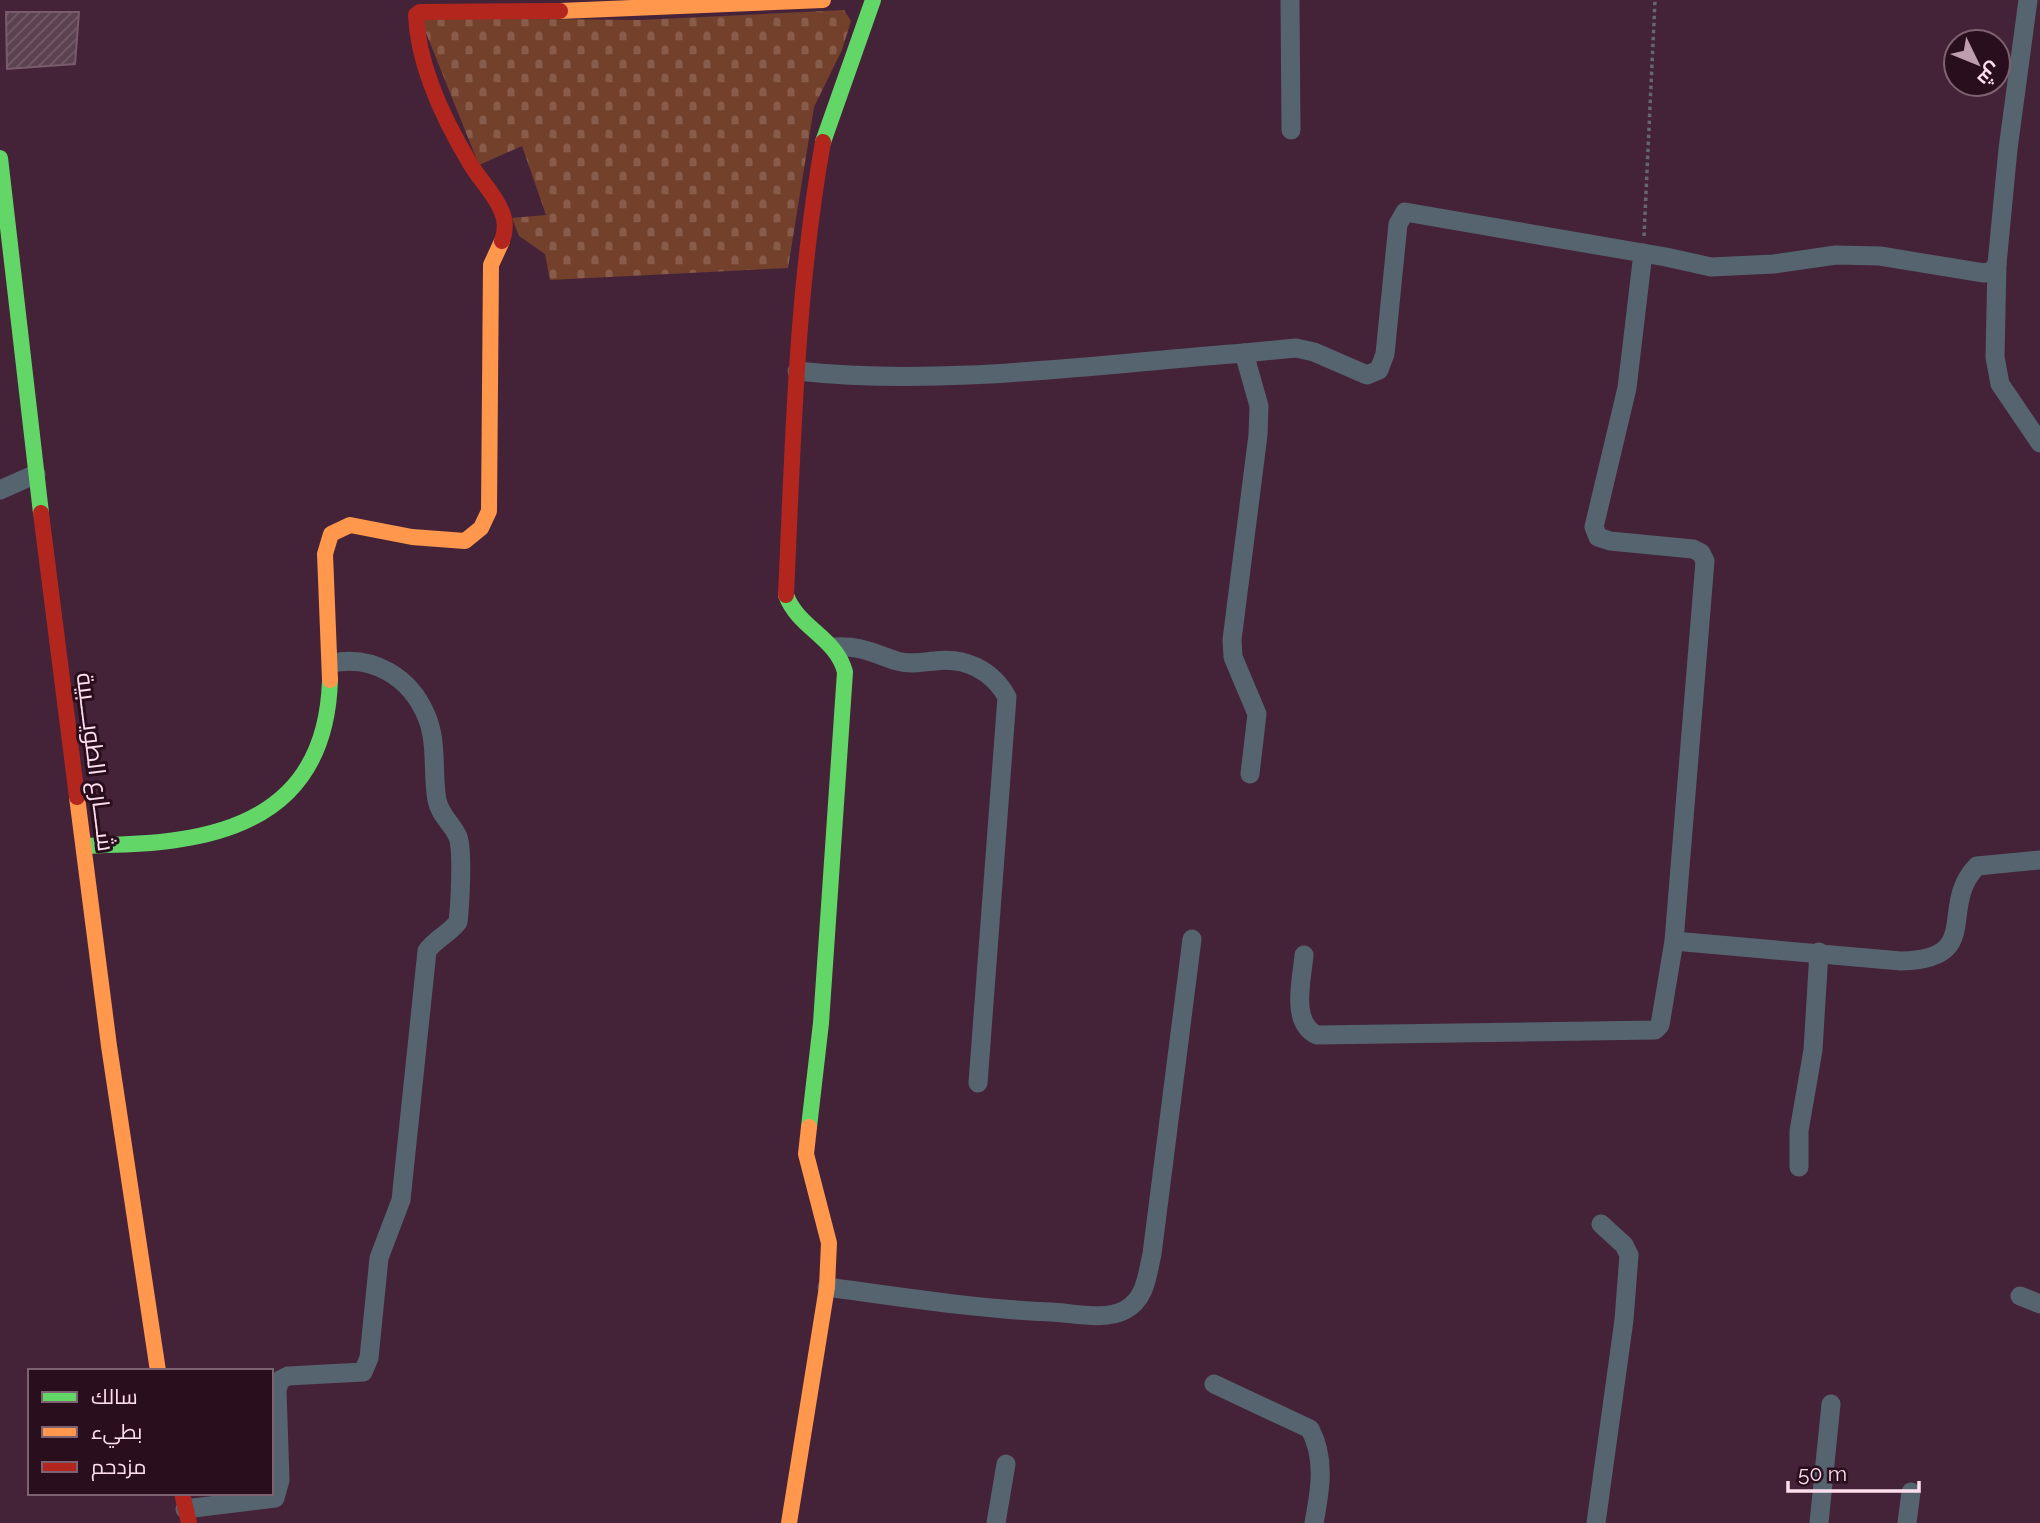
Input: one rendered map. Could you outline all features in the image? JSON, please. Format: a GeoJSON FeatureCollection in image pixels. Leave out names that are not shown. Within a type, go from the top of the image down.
{"type":"FeatureCollection","features":[{"type":"Feature","properties":{"kind":"street"},"geometry":{"type":"LineString","coordinates":[[85,846],[188,838],[258,815],[286,796],[307,774],[323,746],[330,716],[332,663],[326,549],[334,530],[349,525],[434,541],[465,541],[481,528],[489,512],[491,265],[502,242],[505,221],[500,208],[457,143],[420,41],[416,15],[420,12],[704,8],[824,0]]}},
{"type":"Feature","properties":{"kind":"street"},"geometry":{"type":"LineString","coordinates":[[789,1523],[802,1427],[827,1287],[829,1242],[806,1154],[821,1023],[845,692],[845,666],[835,646],[791,610],[786,595],[797,371],[802,290],[820,152],[873,0]]}},
{"type":"Feature","properties":{"kind":"street"},"geometry":{"type":"LineString","coordinates":[[1290,0],[1291,130]]}},
{"type":"Feature","properties":{"kind":"street"},"geometry":{"type":"LineString","coordinates":[[2028,0],[2006,160],[1997,264],[1995,357],[2000,384],[2040,443]]}},
{"type":"Feature","properties":{"kind":"street","name":"شــــارع الطويــــبية"},"geometry":{"type":"LineString","coordinates":[[0,158],[36,474],[85,846],[108,1046],[158,1369]]}},
{"type":"Feature","properties":{"kind":"street"},"geometry":{"type":"LineString","coordinates":[[797,371],[883,376],[999,373],[1296,348],[1314,352],[1367,375],[1378,370],[1385,354],[1398,225],[1405,212],[1711,267],[1774,264],[1836,255],[1880,256],[1984,273],[1992,271],[1997,264]]}},
{"type":"Feature","properties":{"kind":"street"},"geometry":{"type":"LineString","coordinates":[[1304,954],[1301,1018],[1308,1030],[1317,1035],[1654,1030],[1662,1020],[1674,941],[1705,561],[1701,553],[1693,549],[1610,541],[1598,537],[1594,527],[1628,388],[1643,253]]}},
{"type":"Feature","properties":{"kind":"street"},"geometry":{"type":"LineString","coordinates":[[1244,353],[1259,406],[1258,435],[1232,640],[1233,657],[1258,713],[1250,774]]}},
{"type":"Feature","properties":{"kind":"street"},"geometry":{"type":"LineString","coordinates":[[0,490],[36,474]]}},
{"type":"Feature","properties":{"kind":"street"},"geometry":{"type":"LineString","coordinates":[[835,646],[875,651],[898,662],[948,660],[970,663],[999,682],[1007,697],[978,1083]]}},
{"type":"Feature","properties":{"kind":"street"},"geometry":{"type":"LineString","coordinates":[[185,1509],[275,1498],[280,1480],[277,1390],[280,1380],[288,1376],[363,1372],[369,1358],[379,1258],[401,1199],[427,951],[458,922],[458,838],[441,815],[427,716],[410,689],[377,664],[353,659],[332,663]]}},
{"type":"Feature","properties":{"kind":"street"},"geometry":{"type":"LineString","coordinates":[[1674,941],[1900,961],[1933,957],[1944,951],[1951,942],[1956,931],[1963,885],[1977,866],[2040,860]]}},
{"type":"Feature","properties":{"kind":"street"},"geometry":{"type":"LineString","coordinates":[[827,1287],[1032,1312],[1106,1314],[1124,1311],[1138,1300],[1146,1281],[1152,1254],[1192,939]]}},
{"type":"Feature","properties":{"kind":"street"},"geometry":{"type":"LineString","coordinates":[[1799,1167],[1799,1131],[1813,1050],[1819,952]]}},
{"type":"Feature","properties":{"kind":"street"},"geometry":{"type":"LineString","coordinates":[[1597,1523],[1624,1320],[1629,1255],[1624,1245],[1601,1224]]}},
{"type":"Feature","properties":{"kind":"street"},"geometry":{"type":"LineString","coordinates":[[2020,1296],[2040,1304]]}},
{"type":"Feature","properties":{"kind":"street"},"geometry":{"type":"LineString","coordinates":[[1214,1384],[1310,1429],[1318,1444],[1321,1470],[1314,1523]]}},
{"type":"Feature","properties":{"kind":"street"},"geometry":{"type":"LineString","coordinates":[[1819,1523],[1831,1404]]}},
{"type":"Feature","properties":{"kind":"street"},"geometry":{"type":"LineString","coordinates":[[996,1523],[1006,1464]]}},
{"type":"Feature","properties":{"kind":"street"},"geometry":{"type":"LineString","coordinates":[[1907,1523],[1911,1492]]}},
{"type":"Feature","properties":{"kind":"path"},"geometry":{"type":"LineString","coordinates":[[1643,253],[1655,0]]}},
{"type":"Feature","properties":{"kind":"green space"},"geometry":{"type":"Polygon","coordinates":[[[844,10],[851,21],[842,50],[814,107],[788,268],[550,280],[545,254],[519,236],[512,218],[546,215],[522,146],[479,165],[420,18],[640,20],[844,10]]]}},
{"type":"Feature","properties":{"kind":"building"},"geometry":{"type":"Polygon","coordinates":[[[6,12],[79,12],[75,64],[7,69],[6,12]]]}},
{"type":"Feature","properties":{"kind":"traffic: fast"},"geometry":{"type":"LineString","coordinates":[[823,142],[873,0]]}},
{"type":"Feature","properties":{"kind":"traffic: fast"},"geometry":{"type":"LineString","coordinates":[[0,158],[41,513]]}},
{"type":"Feature","properties":{"kind":"traffic: fast"},"geometry":{"type":"LineString","coordinates":[[786,595],[799,616],[834,650],[845,672],[821,1023],[809,1127]]}},
{"type":"Feature","properties":{"kind":"traffic: fast"},"geometry":{"type":"LineString","coordinates":[[85,846],[176,840],[210,833],[240,823],[266,810],[288,792],[305,771],[318,745],[326,715],[330,680]]}},
{"type":"Feature","properties":{"kind":"traffic: slow"},"geometry":{"type":"LineString","coordinates":[[560,11],[823,0]]}},
{"type":"Feature","properties":{"kind":"traffic: slow"},"geometry":{"type":"LineString","coordinates":[[330,680],[325,554],[331,534],[350,525],[412,537],[465,541],[481,528],[489,511],[491,265],[502,241]]}},
{"type":"Feature","properties":{"kind":"traffic: slow"},"geometry":{"type":"LineString","coordinates":[[77,797],[109,1046],[158,1369]]}},
{"type":"Feature","properties":{"kind":"traffic: slow"},"geometry":{"type":"LineString","coordinates":[[789,1523],[827,1287],[829,1243],[806,1154],[809,1127]]}},
{"type":"Feature","properties":{"kind":"traffic: jam"},"geometry":{"type":"LineString","coordinates":[[502,241],[505,225],[501,210],[461,148],[434,93],[422,54],[416,15],[420,12],[560,11]]}},
{"type":"Feature","properties":{"kind":"traffic: jam"},"geometry":{"type":"LineString","coordinates":[[786,595],[801,311],[823,142]]}},
{"type":"Feature","properties":{"kind":"traffic: jam"},"geometry":{"type":"LineString","coordinates":[[41,513],[77,797]]}},
{"type":"Feature","properties":{"kind":"traffic: jam"},"geometry":{"type":"LineString","coordinates":[[182,1495],[189,1523]]}}]}
